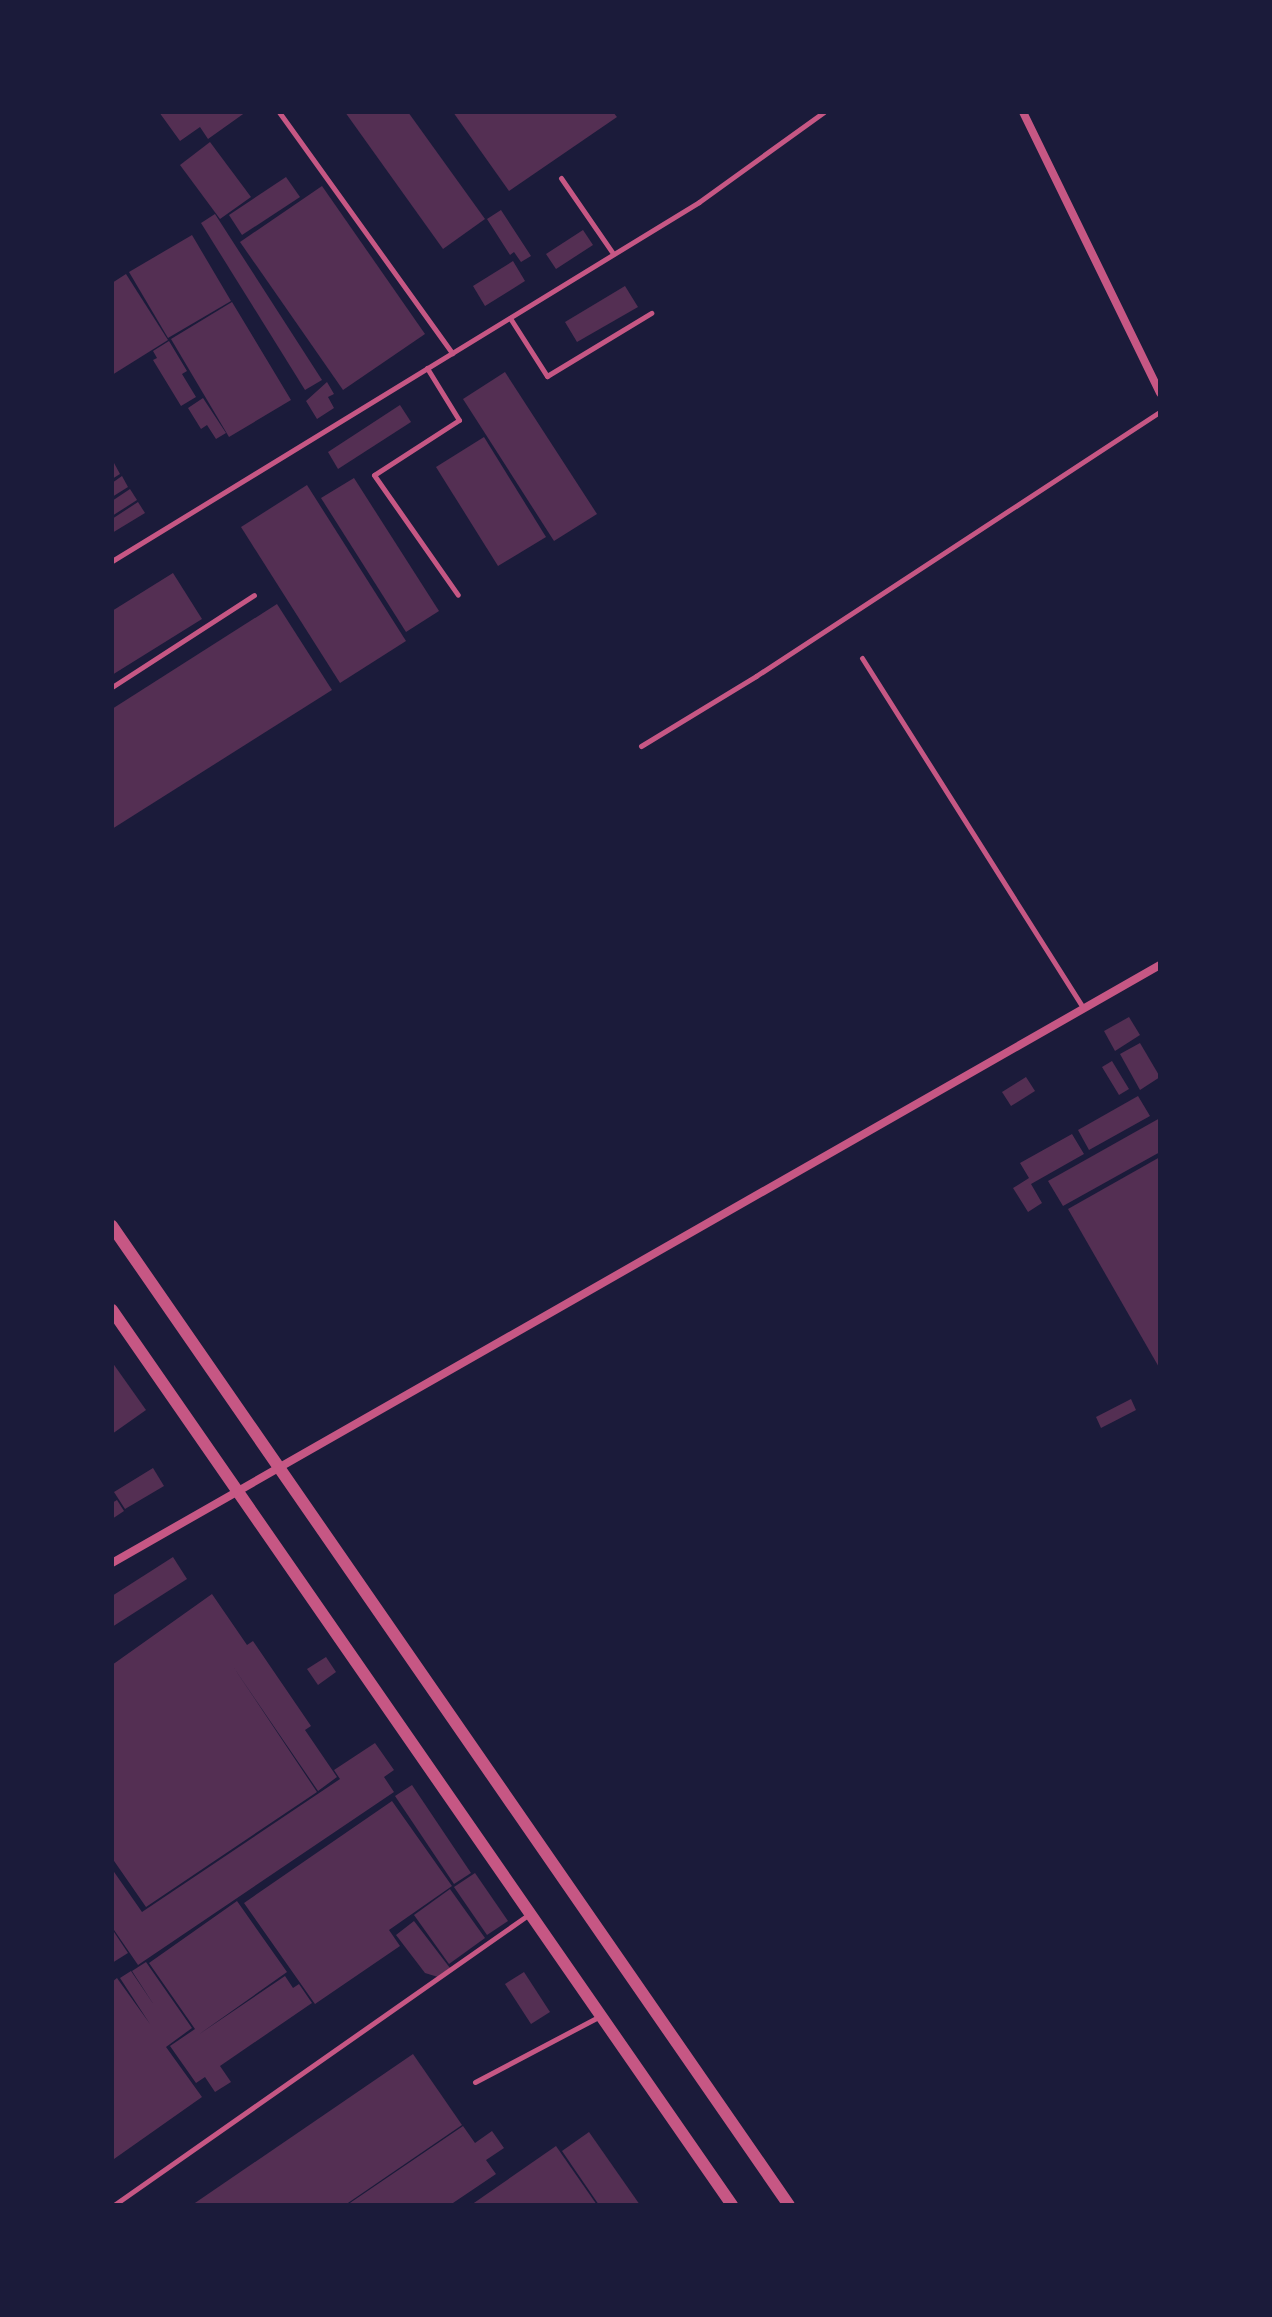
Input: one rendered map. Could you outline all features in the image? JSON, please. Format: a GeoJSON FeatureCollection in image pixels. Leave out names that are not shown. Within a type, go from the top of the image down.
{"type":"FeatureCollection","features":[{"type":"Feature","properties":{"kind":"street"},"geometry":{"type":"LineString","coordinates":[[1023,112],[1160,393]]}},
{"type":"Feature","properties":{"kind":"street"},"geometry":{"type":"LineString","coordinates":[[112,1563],[1160,965]]}},
{"type":"Feature","properties":{"kind":"street"},"geometry":{"type":"LineString","coordinates":[[112,1226],[789,2205]]}},
{"type":"Feature","properties":{"kind":"street"},"geometry":{"type":"LineString","coordinates":[[112,1310],[528,1915],[732,2205]]}},
{"type":"Feature","properties":{"kind":"lane"},"geometry":{"type":"LineString","coordinates":[[279,112],[452,353]]}},
{"type":"Feature","properties":{"kind":"lane"},"geometry":{"type":"LineString","coordinates":[[112,561],[510,318],[612,252],[699,202],[824,112]]}},
{"type":"Feature","properties":{"kind":"lane"},"geometry":{"type":"LineString","coordinates":[[561,178],[612,252]]}},
{"type":"Feature","properties":{"kind":"lane"},"geometry":{"type":"LineString","coordinates":[[510,318],[547,376],[651,313]]}},
{"type":"Feature","properties":{"kind":"lane"},"geometry":{"type":"LineString","coordinates":[[427,368],[459,420],[374,475],[458,595]]}},
{"type":"Feature","properties":{"kind":"lane"},"geometry":{"type":"LineString","coordinates":[[641,746],[756,676],[1160,412]]}},
{"type":"Feature","properties":{"kind":"lane"},"geometry":{"type":"LineString","coordinates":[[112,687],[254,595]]}},
{"type":"Feature","properties":{"kind":"lane"},"geometry":{"type":"LineString","coordinates":[[862,658],[1083,1008]]}},
{"type":"Feature","properties":{"kind":"lane"},"geometry":{"type":"LineString","coordinates":[[114,2205],[528,1915]]}},
{"type":"Feature","properties":{"kind":"lane"},"geometry":{"type":"LineString","coordinates":[[475,2082],[601,2016]]}},
{"type":"Feature","properties":{"kind":"building"},"geometry":{"type":"Polygon","coordinates":[[[159,112],[246,112],[208,139],[200,127],[180,141],[159,112]]]}},
{"type":"Feature","properties":{"kind":"building"},"geometry":{"type":"Polygon","coordinates":[[[345,112],[408,112],[485,219],[443,249],[345,112]]]}},
{"type":"Feature","properties":{"kind":"building"},"geometry":{"type":"Polygon","coordinates":[[[453,112],[613,112],[617,117],[509,191],[453,112]]]}},
{"type":"Feature","properties":{"kind":"building"},"geometry":{"type":"Polygon","coordinates":[[[210,142],[251,197],[220,219],[180,165],[210,142]]]}},
{"type":"Feature","properties":{"kind":"building"},"geometry":{"type":"Polygon","coordinates":[[[286,177],[300,197],[242,235],[229,215],[286,177]]]}},
{"type":"Feature","properties":{"kind":"building"},"geometry":{"type":"Polygon","coordinates":[[[322,186],[425,334],[343,390],[240,242],[322,186]]]}},
{"type":"Feature","properties":{"kind":"building"},"geometry":{"type":"Polygon","coordinates":[[[501,210],[531,256],[521,262],[514,252],[510,255],[487,219],[501,210]]]}},
{"type":"Feature","properties":{"kind":"building"},"geometry":{"type":"Polygon","coordinates":[[[215,214],[322,380],[305,390],[201,223],[215,214]]]}},
{"type":"Feature","properties":{"kind":"building"},"geometry":{"type":"Polygon","coordinates":[[[583,230],[593,245],[556,269],[546,254],[583,230]]]}},
{"type":"Feature","properties":{"kind":"building"},"geometry":{"type":"Polygon","coordinates":[[[192,235],[231,301],[168,338],[129,272],[192,235]]]}},
{"type":"Feature","properties":{"kind":"building"},"geometry":{"type":"Polygon","coordinates":[[[513,261],[525,281],[485,306],[473,286],[513,261]]]}},
{"type":"Feature","properties":{"kind":"building"},"geometry":{"type":"Polygon","coordinates":[[[126,274],[168,340],[112,375],[112,283],[126,274]]]}},
{"type":"Feature","properties":{"kind":"building"},"geometry":{"type":"Polygon","coordinates":[[[625,286],[638,307],[577,342],[565,322],[625,286]]]}},
{"type":"Feature","properties":{"kind":"building"},"geometry":{"type":"Polygon","coordinates":[[[232,302],[291,400],[229,437],[171,339],[232,302]]]}},
{"type":"Feature","properties":{"kind":"building"},"geometry":{"type":"Polygon","coordinates":[[[169,341],[187,371],[182,374],[196,397],[181,406],[153,360],[157,358],[153,351],[169,341]]]}},
{"type":"Feature","properties":{"kind":"building"},"geometry":{"type":"Polygon","coordinates":[[[505,372],[597,514],[554,541],[463,399],[505,372]]]}},
{"type":"Feature","properties":{"kind":"building"},"geometry":{"type":"Polygon","coordinates":[[[327,382],[334,394],[328,397],[334,408],[317,419],[306,401],[327,382]]]}},
{"type":"Feature","properties":{"kind":"building"},"geometry":{"type":"Polygon","coordinates":[[[203,398],[226,433],[216,439],[207,425],[201,429],[188,408],[203,398]]]}},
{"type":"Feature","properties":{"kind":"building"},"geometry":{"type":"Polygon","coordinates":[[[400,405],[411,422],[338,469],[328,452],[400,405]]]}},
{"type":"Feature","properties":{"kind":"building"},"geometry":{"type":"Polygon","coordinates":[[[484,437],[546,537],[498,566],[436,467],[484,437]]]}},
{"type":"Feature","properties":{"kind":"building"},"geometry":{"type":"Polygon","coordinates":[[[112,464],[120,474],[112,479],[112,464]]]}},
{"type":"Feature","properties":{"kind":"building"},"geometry":{"type":"Polygon","coordinates":[[[122,476],[128,487],[112,497],[112,483],[122,476]]]}},
{"type":"Feature","properties":{"kind":"building"},"geometry":{"type":"Polygon","coordinates":[[[354,478],[439,611],[406,632],[321,498],[354,478]]]}},
{"type":"Feature","properties":{"kind":"building"},"geometry":{"type":"Polygon","coordinates":[[[307,485],[406,641],[340,683],[241,527],[307,485]]]}},
{"type":"Feature","properties":{"kind":"building"},"geometry":{"type":"Polygon","coordinates":[[[130,489],[137,500],[112,516],[112,501],[130,489]]]}},
{"type":"Feature","properties":{"kind":"building"},"geometry":{"type":"Polygon","coordinates":[[[138,502],[145,513],[112,533],[112,519],[138,502]]]}},
{"type":"Feature","properties":{"kind":"building"},"geometry":{"type":"Polygon","coordinates":[[[173,573],[202,619],[112,675],[112,611],[173,573]]]}},
{"type":"Feature","properties":{"kind":"building"},"geometry":{"type":"Polygon","coordinates":[[[277,604],[332,690],[112,829],[112,709],[277,604]]]}},
{"type":"Feature","properties":{"kind":"building"},"geometry":{"type":"Polygon","coordinates":[[[1129,1017],[1140,1035],[1115,1051],[1104,1031],[1129,1017]]]}},
{"type":"Feature","properties":{"kind":"building"},"geometry":{"type":"Polygon","coordinates":[[[1140,1043],[1160,1077],[1140,1090],[1120,1054],[1140,1043]]]}},
{"type":"Feature","properties":{"kind":"building"},"geometry":{"type":"Polygon","coordinates":[[[1112,1061],[1129,1089],[1119,1095],[1102,1067],[1112,1061]]]}},
{"type":"Feature","properties":{"kind":"building"},"geometry":{"type":"Polygon","coordinates":[[[1026,1077],[1035,1091],[1011,1106],[1002,1092],[1026,1077]]]}},
{"type":"Feature","properties":{"kind":"building"},"geometry":{"type":"Polygon","coordinates":[[[1138,1096],[1150,1116],[1089,1150],[1078,1130],[1138,1096]]]}},
{"type":"Feature","properties":{"kind":"building"},"geometry":{"type":"Polygon","coordinates":[[[1160,1118],[1160,1152],[1063,1206],[1048,1181],[1160,1118]]]}},
{"type":"Feature","properties":{"kind":"building"},"geometry":{"type":"Polygon","coordinates":[[[1072,1134],[1084,1154],[1031,1184],[1042,1203],[1028,1212],[1013,1188],[1029,1178],[1020,1163],[1072,1134]]]}},
{"type":"Feature","properties":{"kind":"building"},"geometry":{"type":"Polygon","coordinates":[[[1160,1157],[1160,1369],[1068,1209],[1160,1157]]]}},
{"type":"Feature","properties":{"kind":"building"},"geometry":{"type":"Polygon","coordinates":[[[112,1362],[146,1410],[112,1434],[112,1362]]]}},
{"type":"Feature","properties":{"kind":"building"},"geometry":{"type":"Polygon","coordinates":[[[1131,1399],[1136,1410],[1101,1428],[1096,1417],[1131,1399]]]}},
{"type":"Feature","properties":{"kind":"building"},"geometry":{"type":"Polygon","coordinates":[[[153,1468],[164,1486],[125,1509],[114,1492],[153,1468]]]}},
{"type":"Feature","properties":{"kind":"building"},"geometry":{"type":"Polygon","coordinates":[[[117,1500],[124,1511],[112,1519],[112,1503],[117,1500]]]}},
{"type":"Feature","properties":{"kind":"building"},"geometry":{"type":"Polygon","coordinates":[[[173,1557],[187,1579],[112,1627],[112,1596],[173,1557]]]}},
{"type":"Feature","properties":{"kind":"building"},"geometry":{"type":"Polygon","coordinates":[[[212,1594],[247,1645],[253,1641],[311,1726],[305,1730],[337,1777],[318,1791],[232,1665],[317,1792],[146,1907],[112,1858],[112,1665],[212,1594]]]}},
{"type":"Feature","properties":{"kind":"building"},"geometry":{"type":"Polygon","coordinates":[[[326,1657],[336,1672],[318,1685],[307,1669],[326,1657]]]}},
{"type":"Feature","properties":{"kind":"building"},"geometry":{"type":"Polygon","coordinates":[[[375,1743],[394,1770],[384,1777],[394,1792],[138,1965],[112,1927],[112,1869],[142,1912],[340,1779],[334,1770],[375,1743]]]}},
{"type":"Feature","properties":{"kind":"building"},"geometry":{"type":"Polygon","coordinates":[[[412,1785],[471,1873],[454,1884],[395,1796],[412,1785]]]}},
{"type":"Feature","properties":{"kind":"building"},"geometry":{"type":"Polygon","coordinates":[[[392,1801],[452,1886],[389,1930],[400,1946],[315,2004],[244,1903],[392,1801]]]}},
{"type":"Feature","properties":{"kind":"building"},"geometry":{"type":"Polygon","coordinates":[[[475,1873],[508,1921],[487,1935],[454,1887],[475,1873]]]}},
{"type":"Feature","properties":{"kind":"building"},"geometry":{"type":"Polygon","coordinates":[[[450,1889],[485,1938],[449,1964],[414,1915],[450,1889]]]}},
{"type":"Feature","properties":{"kind":"building"},"geometry":{"type":"Polygon","coordinates":[[[237,1901],[287,1972],[198,2035],[285,1976],[293,1988],[299,1984],[312,2003],[220,2066],[231,2082],[215,2092],[205,2077],[196,2083],[170,2046],[195,2029],[149,1963],[237,1901]]]}},
{"type":"Feature","properties":{"kind":"building"},"geometry":{"type":"Polygon","coordinates":[[[414,1921],[450,1968],[438,1977],[425,1973],[396,1935],[414,1921]]]}},
{"type":"Feature","properties":{"kind":"building"},"geometry":{"type":"Polygon","coordinates":[[[112,1929],[128,1953],[112,1963],[112,1929]]]}},
{"type":"Feature","properties":{"kind":"building"},"geometry":{"type":"Polygon","coordinates":[[[146,1962],[192,2028],[166,2047],[202,2097],[114,2159],[112,1982],[117,1978],[150,2024],[120,1978],[131,1971],[154,2005],[132,1971],[146,1962]]]}},
{"type":"Feature","properties":{"kind":"building"},"geometry":{"type":"Polygon","coordinates":[[[524,1972],[550,2012],[531,2024],[505,1984],[524,1972]]]}},
{"type":"Feature","properties":{"kind":"building"},"geometry":{"type":"Polygon","coordinates":[[[413,2054],[462,2125],[345,2205],[192,2205],[413,2054]]]}},
{"type":"Feature","properties":{"kind":"building"},"geometry":{"type":"Polygon","coordinates":[[[463,2126],[475,2143],[492,2131],[504,2148],[486,2160],[496,2174],[450,2205],[347,2205],[463,2126]]]}},
{"type":"Feature","properties":{"kind":"building"},"geometry":{"type":"Polygon","coordinates":[[[589,2132],[640,2205],[599,2205],[562,2151],[589,2132]]]}},
{"type":"Feature","properties":{"kind":"building"},"geometry":{"type":"Polygon","coordinates":[[[556,2146],[597,2205],[471,2205],[556,2146]]]}}]}
